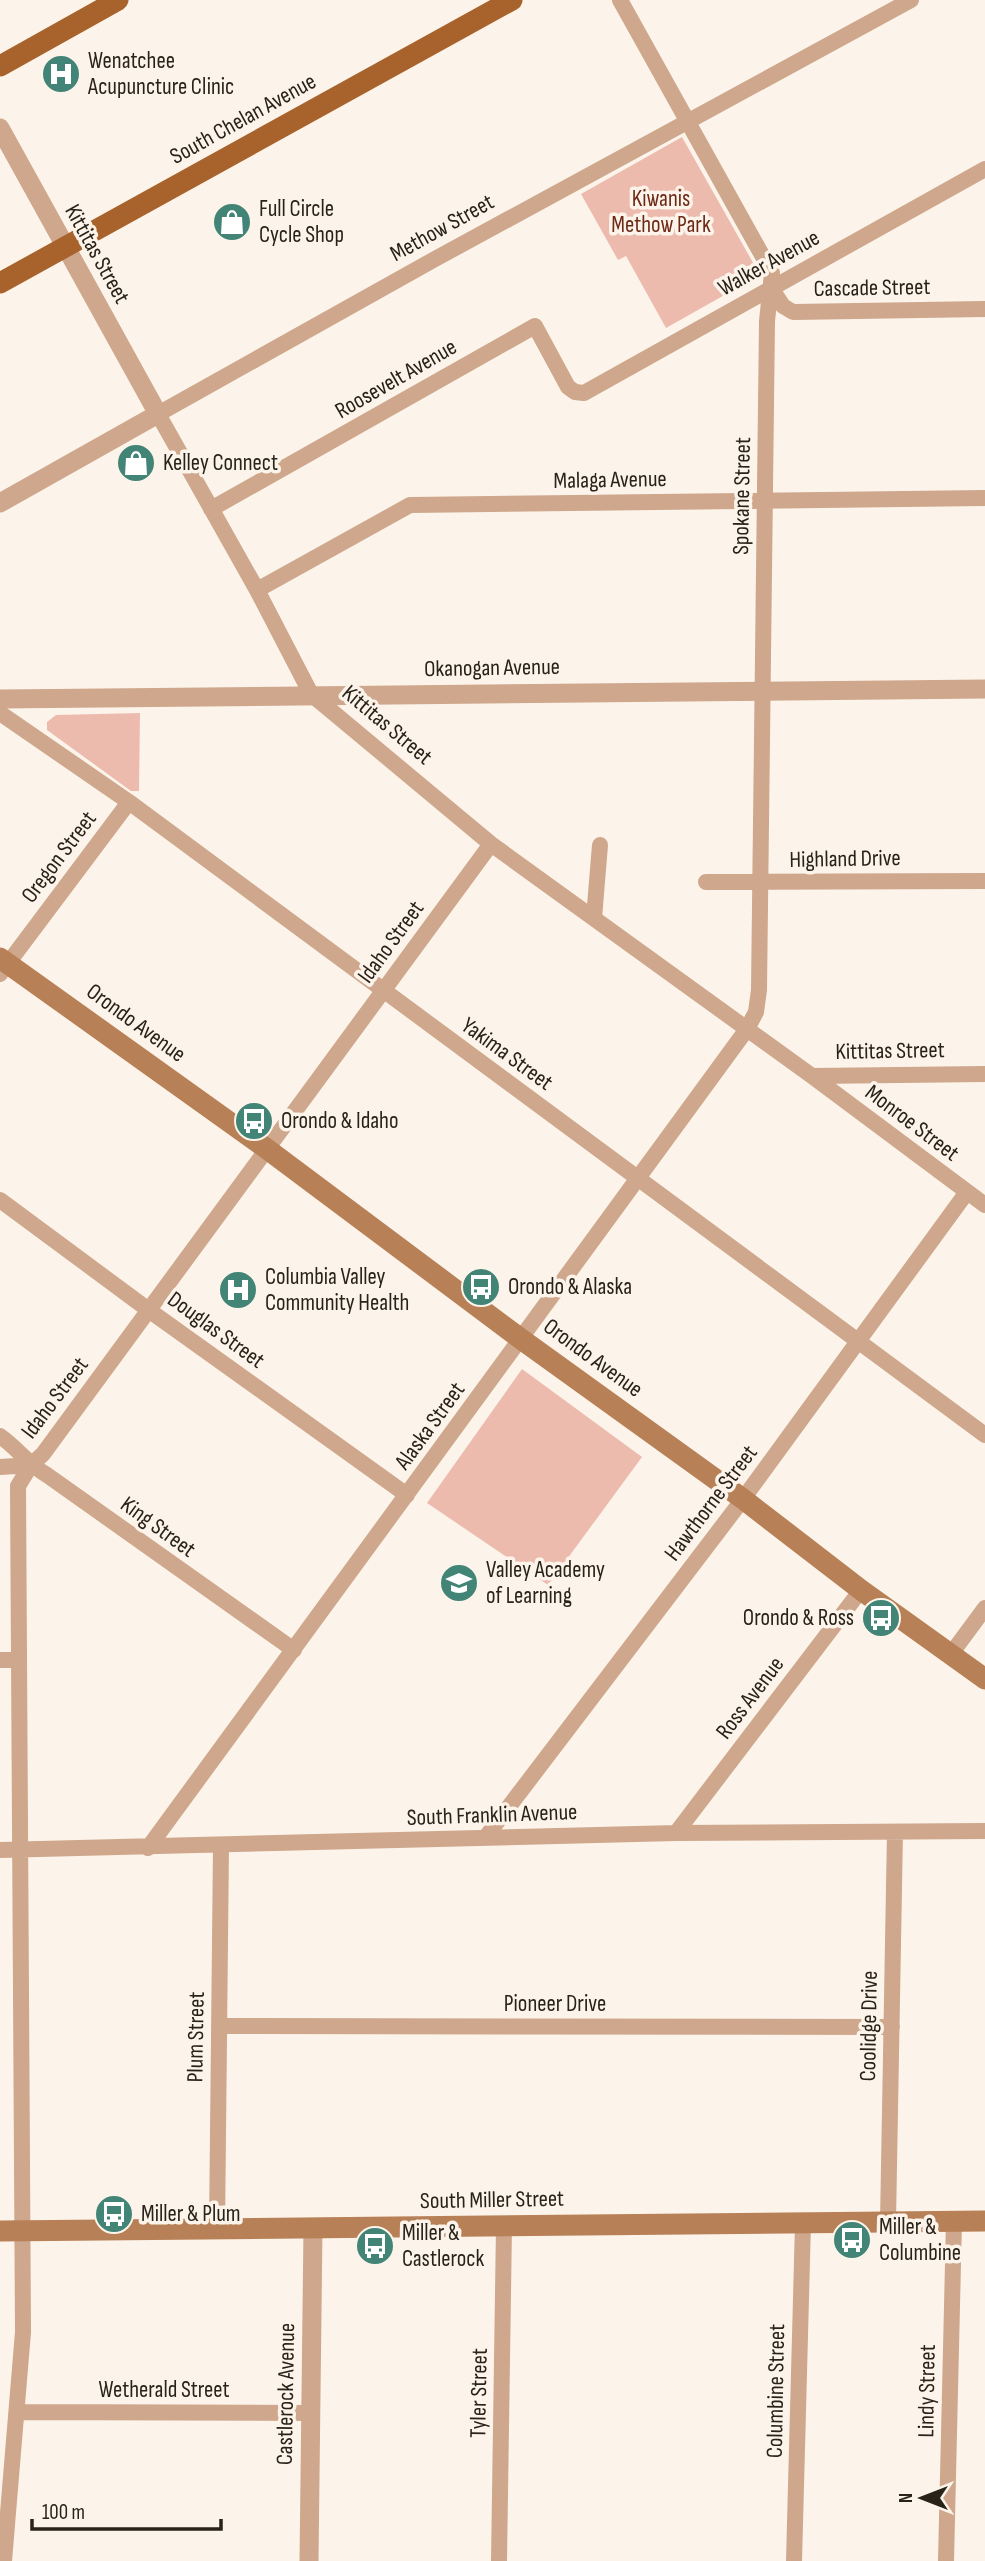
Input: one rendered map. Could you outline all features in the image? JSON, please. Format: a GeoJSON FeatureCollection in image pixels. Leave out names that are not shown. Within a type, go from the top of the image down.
{"type":"FeatureCollection","features":[{"type":"Feature","properties":{"kind":"main road"},"geometry":{"type":"LineString","coordinates":[[0,66],[118,0]]}},
{"type":"Feature","properties":{"kind":"main road","name":"South Chelan Avenue"},"geometry":{"type":"LineString","coordinates":[[0,283],[512,0]]}},
{"type":"Feature","properties":{"kind":"main road","name":"Orondo Avenue"},"geometry":{"type":"LineString","coordinates":[[3,965],[267,1149],[985,1679]]}},
{"type":"Feature","properties":{"kind":"main road","name":"South Miller Street"},"geometry":{"type":"LineString","coordinates":[[0,2231],[985,2221]]}},
{"type":"Feature","properties":{"kind":"street","name":"Spokane Street"},"geometry":{"type":"LineString","coordinates":[[621,0],[772,273],[767,321],[759,990],[756,1012],[747,1029]]}},
{"type":"Feature","properties":{"kind":"street","name":"Methow Street"},"geometry":{"type":"LineString","coordinates":[[0,503],[687,121],[911,0]]}},
{"type":"Feature","properties":{"kind":"street","name":"Kittitas Street"},"geometry":{"type":"LineString","coordinates":[[0,128],[257,590],[311,694],[491,844],[812,1076],[985,1074]]}},
{"type":"Feature","properties":{"kind":"street","name":"Walker Avenue"},"geometry":{"type":"LineString","coordinates":[[575,392],[584,393],[985,169]]}},
{"type":"Feature","properties":{"kind":"street","name":"Cascade Street"},"geometry":{"type":"LineString","coordinates":[[771,288],[783,306],[793,313],[985,309]]}},
{"type":"Feature","properties":{"kind":"street","name":"Roosevelt Avenue"},"geometry":{"type":"LineString","coordinates":[[211,509],[535,326],[568,387],[575,392]]}},
{"type":"Feature","properties":{"kind":"street","name":"Malaga Avenue"},"geometry":{"type":"LineString","coordinates":[[257,590],[410,505],[985,498]]}},
{"type":"Feature","properties":{"kind":"street","name":"Okanogan Avenue"},"geometry":{"type":"LineString","coordinates":[[0,699],[985,689]]}},
{"type":"Feature","properties":{"kind":"street","name":"Yakima Street"},"geometry":{"type":"LineString","coordinates":[[0,713],[129,802],[985,1435]]}},
{"type":"Feature","properties":{"kind":"street","name":"Oregon Street"},"geometry":{"type":"LineString","coordinates":[[3,965],[129,802]]}},
{"type":"Feature","properties":{"kind":"street","name":"Idaho Street"},"geometry":{"type":"LineString","coordinates":[[4,2561],[23,2332],[18,1486],[31,1465],[43,1454],[150,1311],[491,844]]}},
{"type":"Feature","properties":{"kind":"street"},"geometry":{"type":"LineString","coordinates":[[594,918],[600,845]]}},
{"type":"Feature","properties":{"kind":"street","name":"Highland Drive"},"geometry":{"type":"LineString","coordinates":[[706,882],[985,881]]}},
{"type":"Feature","properties":{"kind":"street","name":"Alaska Street"},"geometry":{"type":"LineString","coordinates":[[148,1847],[747,1029]]}},
{"type":"Feature","properties":{"kind":"street","name":"Monroe Street"},"geometry":{"type":"LineString","coordinates":[[812,1076],[985,1205]]}},
{"type":"Feature","properties":{"kind":"street","name":"Hawthorne Street"},"geometry":{"type":"LineString","coordinates":[[485,1838],[743,1499],[967,1192]]}},
{"type":"Feature","properties":{"kind":"street","name":"Douglas Street"},"geometry":{"type":"LineString","coordinates":[[0,1200],[407,1495]]}},
{"type":"Feature","properties":{"kind":"street","name":"King Street"},"geometry":{"type":"LineString","coordinates":[[0,1436],[12,1444],[31,1465],[294,1650]]}},
{"type":"Feature","properties":{"kind":"street"},"geometry":{"type":"LineString","coordinates":[[0,1467],[31,1465]]}},
{"type":"Feature","properties":{"kind":"street","name":"Ross Avenue"},"geometry":{"type":"LineString","coordinates":[[676,1833],[861,1590]]}},
{"type":"Feature","properties":{"kind":"street"},"geometry":{"type":"LineString","coordinates":[[951,1654],[985,1608]]}},
{"type":"Feature","properties":{"kind":"street"},"geometry":{"type":"LineString","coordinates":[[0,1660],[18,1660]]}},
{"type":"Feature","properties":{"kind":"street","name":"South Franklin Avenue"},"geometry":{"type":"LineString","coordinates":[[0,1850],[676,1833],[985,1831]]}},
{"type":"Feature","properties":{"kind":"street","name":"Coolidge Drive"},"geometry":{"type":"LineString","coordinates":[[888,2222],[895,1832]]}},
{"type":"Feature","properties":{"kind":"street","name":"Plum Street"},"geometry":{"type":"LineString","coordinates":[[217,2229],[221,1846]]}},
{"type":"Feature","properties":{"kind":"street","name":"Pioneer Drive"},"geometry":{"type":"LineString","coordinates":[[219,2026],[892,2027]]}},
{"type":"Feature","properties":{"kind":"street","name":"Lindy Street"},"geometry":{"type":"LineString","coordinates":[[946,2561],[954,2221]]}},
{"type":"Feature","properties":{"kind":"street","name":"Columbine Street"},"geometry":{"type":"LineString","coordinates":[[794,2561],[803,2223]]}},
{"type":"Feature","properties":{"kind":"street","name":"Tyler Street"},"geometry":{"type":"LineString","coordinates":[[499,2561],[505,2226]]}},
{"type":"Feature","properties":{"kind":"street","name":"Castlerock Avenue"},"geometry":{"type":"LineString","coordinates":[[309,2561],[313,2228]]}},
{"type":"Feature","properties":{"kind":"street","name":"Wetherald Street"},"geometry":{"type":"LineString","coordinates":[[17,2412],[311,2413]]}},
{"type":"Feature","properties":{"kind":"green space","name":"Kiwanis Methow Park"},"geometry":{"type":"Polygon","coordinates":[[[682,137],[760,275],[666,328],[626,256],[618,260],[581,194],[682,137]]]}},
{"type":"Feature","properties":{"kind":"green space"},"geometry":{"type":"Polygon","coordinates":[[[140,713],[139,791],[131,791],[47,730],[47,722],[56,715],[140,713]]]}},
{"type":"Feature","properties":{"kind":"green space"},"geometry":{"type":"Polygon","coordinates":[[[522,1369],[642,1457],[548,1585],[427,1503],[522,1369]]]}},
{"type":"Feature","properties":{"kind":"place","name":"Wenatchee Acupuncture Clinic"},"geometry":{"type":"Point","coordinates":[61,74]}},
{"type":"Feature","properties":{"kind":"place","name":"Full Circle Cycle Shop"},"geometry":{"type":"Point","coordinates":[232,222]}},
{"type":"Feature","properties":{"kind":"place","name":"Kelley Connect"},"geometry":{"type":"Point","coordinates":[136,463]}},
{"type":"Feature","properties":{"kind":"place","name":"Orondo & Idaho"},"geometry":{"type":"Point","coordinates":[254,1121]}},
{"type":"Feature","properties":{"kind":"place","name":"Orondo & Alaska"},"geometry":{"type":"Point","coordinates":[481,1287]}},
{"type":"Feature","properties":{"kind":"place","name":"Columbia Valley Community Health"},"geometry":{"type":"Point","coordinates":[238,1290]}},
{"type":"Feature","properties":{"kind":"place","name":"Valley Academy of Learning"},"geometry":{"type":"Point","coordinates":[459,1583]}},
{"type":"Feature","properties":{"kind":"place","name":"Orondo & Ross"},"geometry":{"type":"Point","coordinates":[881,1618]}},
{"type":"Feature","properties":{"kind":"place","name":"Miller & Plum"},"geometry":{"type":"Point","coordinates":[114,2214]}},
{"type":"Feature","properties":{"kind":"place","name":"Miller & Columbine"},"geometry":{"type":"Point","coordinates":[852,2240]}},
{"type":"Feature","properties":{"kind":"place","name":"Miller & Castlerock"},"geometry":{"type":"Point","coordinates":[375,2246]}}]}
